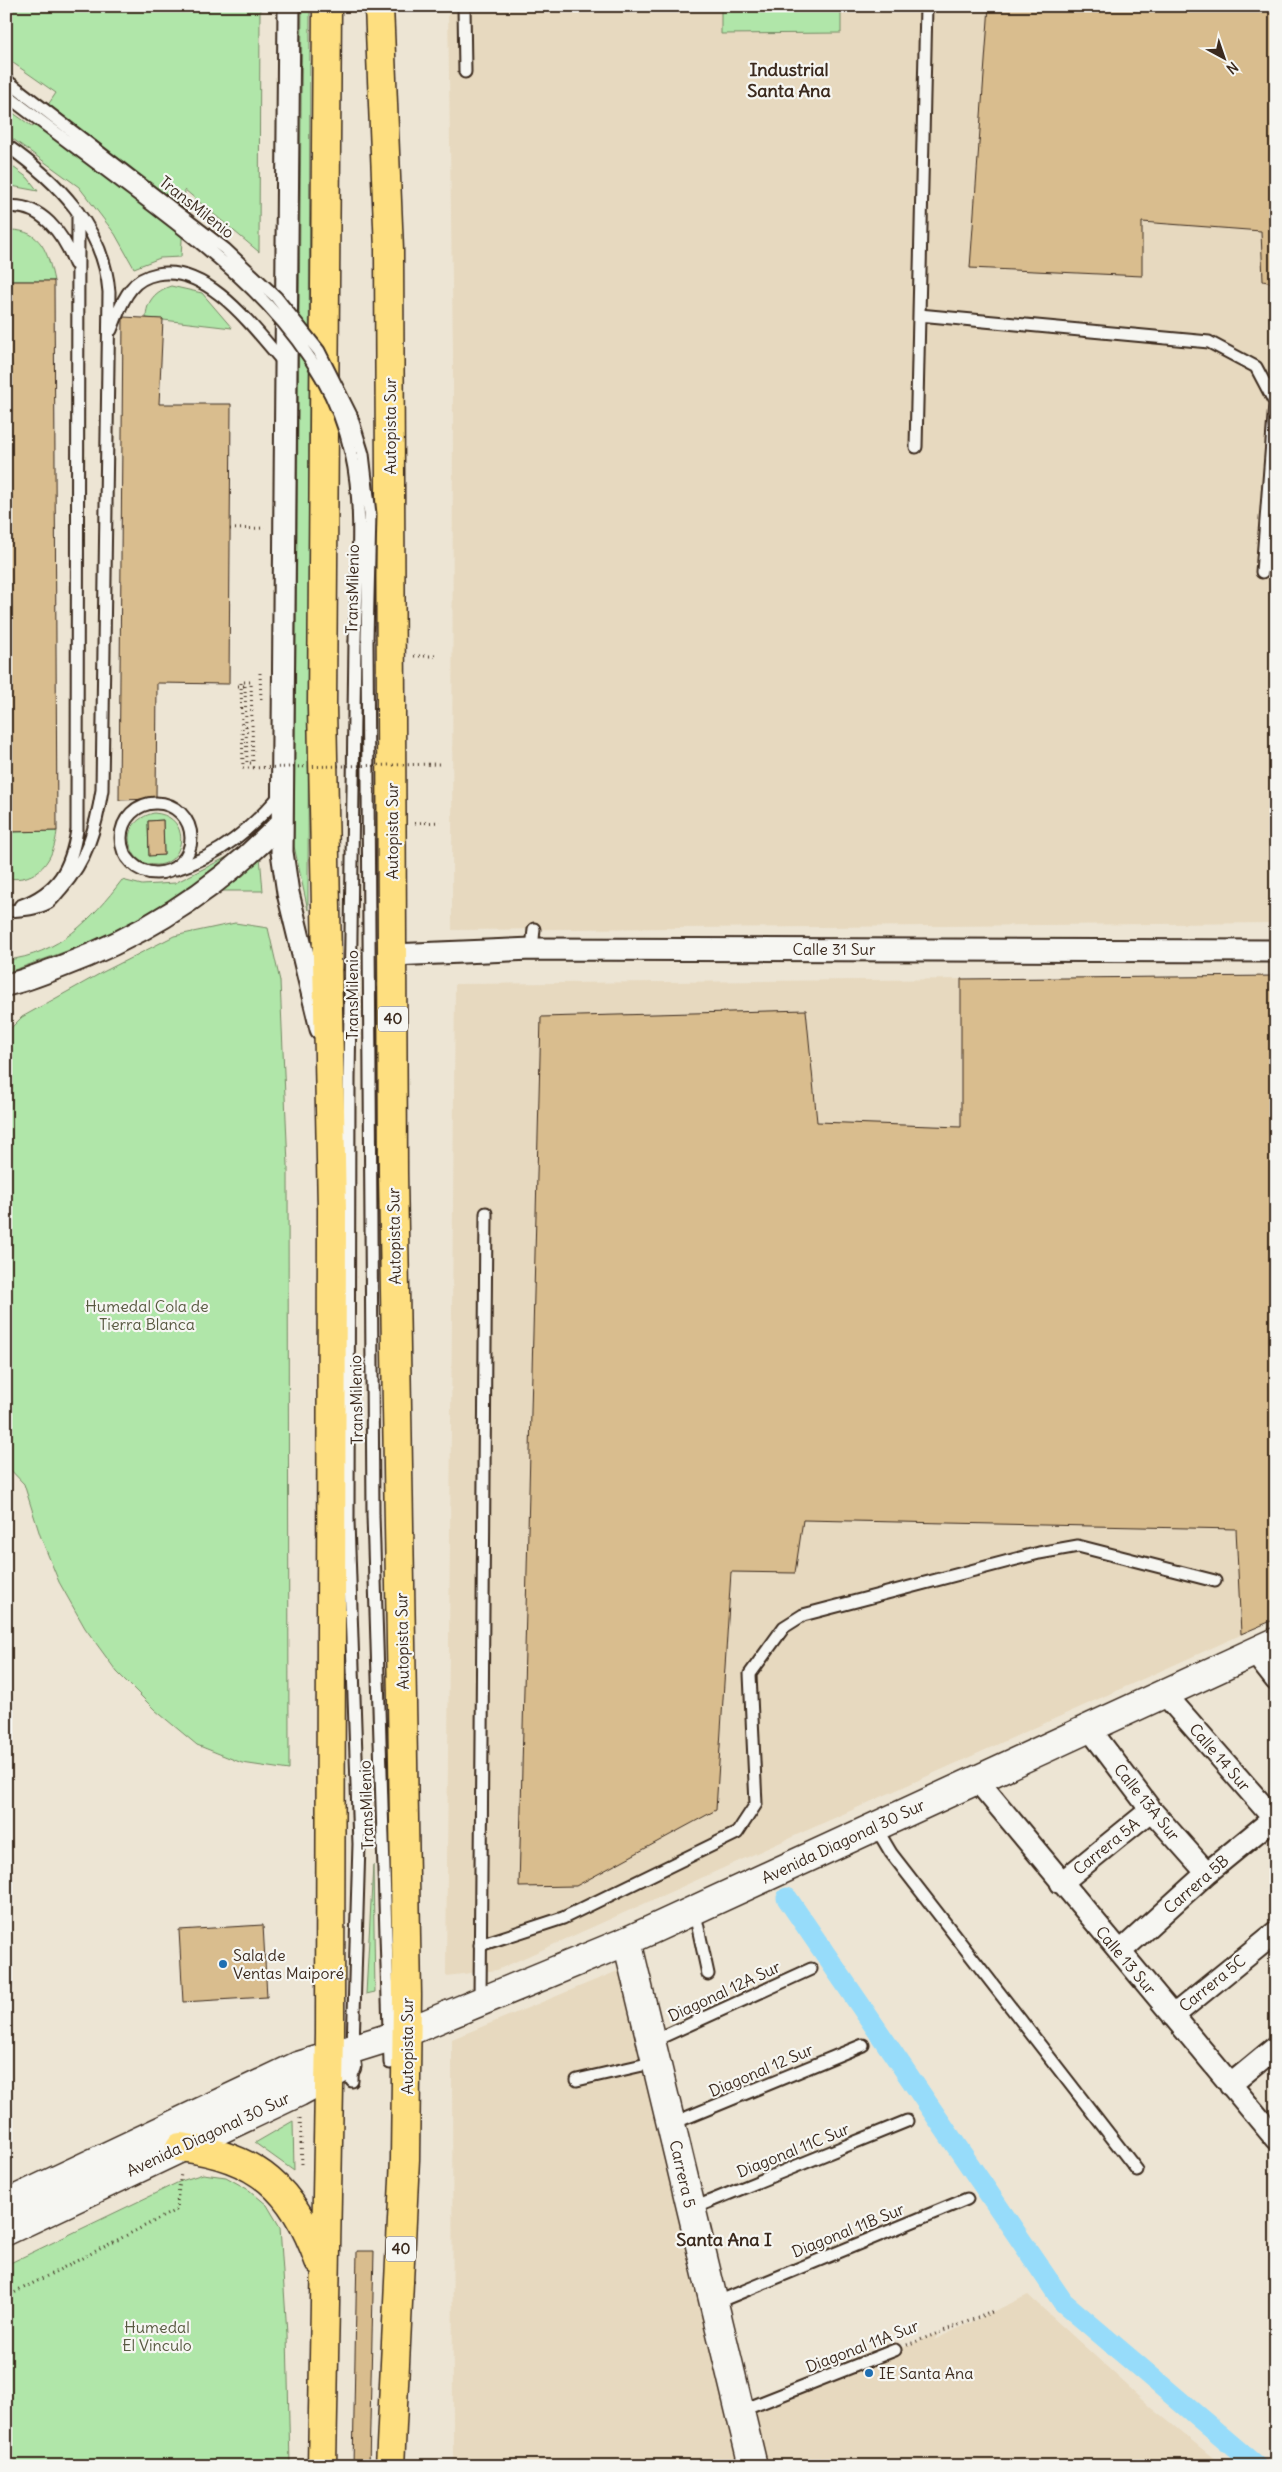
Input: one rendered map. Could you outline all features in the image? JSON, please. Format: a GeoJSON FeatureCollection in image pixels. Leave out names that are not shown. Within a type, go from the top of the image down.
{"type":"FeatureCollection","features":[{"type":"Feature","properties":{"kind":"highway"},"geometry":{"type":"LineString","coordinates":[[322,2466],[325,2277],[344,2065],[332,1210],[322,707],[327,6]]}},
{"type":"Feature","properties":{"kind":"highway","name":"Autopista Sur"},"geometry":{"type":"LineString","coordinates":[[379,6],[389,250],[392,955],[395,1292],[399,1463],[394,2044],[406,2159],[390,2466]]}},
{"type":"Feature","properties":{"kind":"highway"},"geometry":{"type":"LineString","coordinates":[[183,2161],[206,2150],[232,2158],[256,2171],[276,2187],[294,2207],[308,2230],[325,2277]]}},
{"type":"Feature","properties":{"kind":"street"},"geometry":{"type":"LineString","coordinates":[[289,6],[282,852],[288,893],[329,1063]]}},
{"type":"Feature","properties":{"kind":"street"},"geometry":{"type":"LineString","coordinates":[[6,985],[93,955],[157,923],[226,876],[281,823]]}},
{"type":"Feature","properties":{"kind":"street","name":"Calle 31 Sur"},"geometry":{"type":"LineString","coordinates":[[392,955],[533,939],[1276,950]]}},
{"type":"Feature","properties":{"kind":"street"},"geometry":{"type":"LineString","coordinates":[[1265,1647],[1276,1680]]}},
{"type":"Feature","properties":{"kind":"street","name":"Avenida Diagonal 30 Sur"},"geometry":{"type":"LineString","coordinates":[[6,2231],[183,2161],[344,2065],[394,2044],[480,2003],[626,1941],[1265,1647]]}},
{"type":"Feature","properties":{"kind":"street","name":"Calle 14 Sur"},"geometry":{"type":"LineString","coordinates":[[1164,1693],[1273,1814]]}},
{"type":"Feature","properties":{"kind":"street","name":"Calle 13A Sur"},"geometry":{"type":"LineString","coordinates":[[1089,1728],[1151,1810],[1207,1873]]}},
{"type":"Feature","properties":{"kind":"street","name":"Calle 13 Sur"},"geometry":{"type":"LineString","coordinates":[[977,1780],[1276,2139]]}},
{"type":"Feature","properties":{"kind":"street","name":"Carrera 5A"},"geometry":{"type":"LineString","coordinates":[[1061,1883],[1151,1810]]}},
{"type":"Feature","properties":{"kind":"street","name":"Carrera 5B"},"geometry":{"type":"LineString","coordinates":[[1120,1952],[1273,1814]]}},
{"type":"Feature","properties":{"kind":"street","name":"Carrera 5C"},"geometry":{"type":"LineString","coordinates":[[1173,2016],[1276,1932]]}},
{"type":"Feature","properties":{"kind":"street","name":"Carrera 5"},"geometry":{"type":"LineString","coordinates":[[626,1941],[753,2466]]}},
{"type":"Feature","properties":{"kind":"street"},"geometry":{"type":"LineString","coordinates":[[1230,2085],[1276,2047]]}},
{"type":"Feature","properties":{"kind":"street","name":"Avenida Diagonal 30 Sur"},"geometry":{"type":"LineString","coordinates":[[6,2204],[298,2066],[344,2065]]}},
{"type":"Feature","properties":{"kind":"lane"},"geometry":{"type":"LineString","coordinates":[[464,6],[465,72]]}},
{"type":"Feature","properties":{"kind":"lane"},"geometry":{"type":"LineString","coordinates":[[916,446],[926,6]]}},
{"type":"Feature","properties":{"kind":"lane","name":"TransMilenio"},"geometry":{"type":"LineString","coordinates":[[6,80],[225,249],[276,297],[319,351],[351,415],[363,454],[370,514],[367,639],[373,1515],[394,2044]]}},
{"type":"Feature","properties":{"kind":"lane","name":"TransMilenio"},"geometry":{"type":"LineString","coordinates":[[6,95],[212,251],[263,299],[306,353],[340,415],[351,455],[358,512],[349,1080],[348,1521],[359,1844],[344,2065]]}},
{"type":"Feature","properties":{"kind":"lane"},"geometry":{"type":"LineString","coordinates":[[6,145],[47,177],[78,212],[96,241],[107,275],[108,339],[102,790],[97,821],[88,849],[81,863],[49,902],[36,908],[6,911]]}},
{"type":"Feature","properties":{"kind":"lane"},"geometry":{"type":"LineString","coordinates":[[6,207],[14,206],[31,210],[61,233],[78,270]]}},
{"type":"Feature","properties":{"kind":"lane"},"geometry":{"type":"LineString","coordinates":[[6,911],[32,901],[55,885],[65,873],[73,854],[77,830],[78,212]]}},
{"type":"Feature","properties":{"kind":"lane"},"geometry":{"type":"LineString","coordinates":[[108,339],[122,302],[131,288],[141,280],[153,275],[176,273],[193,277],[212,289],[235,309],[285,364]]}},
{"type":"Feature","properties":{"kind":"lane"},"geometry":{"type":"LineString","coordinates":[[919,315],[1209,342],[1256,367],[1275,403],[1262,572]]}},
{"type":"Feature","properties":{"kind":"lane"},"geometry":{"type":"LineString","coordinates":[[167,872],[185,858],[192,837],[190,826],[184,816],[175,808],[164,803],[140,806],[124,821],[121,831],[122,851],[135,867],[151,873],[167,872],[218,851],[250,828],[282,793]]}},
{"type":"Feature","properties":{"kind":"lane"},"geometry":{"type":"LineString","coordinates":[[480,2003],[486,1213]]}},
{"type":"Feature","properties":{"kind":"lane"},"geometry":{"type":"LineString","coordinates":[[480,1944],[563,1918],[738,1834],[756,1804],[750,1674],[784,1627],[803,1615],[1039,1553],[1078,1546],[1215,1581]]}},
{"type":"Feature","properties":{"kind":"lane"},"geometry":{"type":"LineString","coordinates":[[875,1826],[891,1853],[1137,2170]]}},
{"type":"Feature","properties":{"kind":"lane"},"geometry":{"type":"LineString","coordinates":[[694,1909],[708,1974]]}},
{"type":"Feature","properties":{"kind":"lane","name":"Diagonal 12A Sur"},"geometry":{"type":"LineString","coordinates":[[577,2080],[654,2052],[811,1969]]}},
{"type":"Feature","properties":{"kind":"lane","name":"Diagonal 12 Sur"},"geometry":{"type":"LineString","coordinates":[[671,2124],[863,2045]]}},
{"type":"Feature","properties":{"kind":"lane","name":"Diagonal 11C Sur"},"geometry":{"type":"LineString","coordinates":[[691,2209],[907,2121]]}},
{"type":"Feature","properties":{"kind":"lane","name":"Diagonal 11B Sur"},"geometry":{"type":"LineString","coordinates":[[714,2303],[967,2199]]}},
{"type":"Feature","properties":{"kind":"lane","name":"Diagonal 11A Sur"},"geometry":{"type":"LineString","coordinates":[[739,2407],[753,2406],[895,2350]]}},
{"type":"Feature","properties":{"kind":"path"},"geometry":{"type":"LineString","coordinates":[[230,529],[268,528]]}},
{"type":"Feature","properties":{"kind":"path"},"geometry":{"type":"LineString","coordinates":[[413,656],[436,656]]}},
{"type":"Feature","properties":{"kind":"path"},"geometry":{"type":"LineString","coordinates":[[238,686],[245,686],[248,763],[253,763],[252,682],[242,682],[243,768],[440,764]]}},
{"type":"Feature","properties":{"kind":"path"},"geometry":{"type":"LineString","coordinates":[[413,823],[442,822]]}},
{"type":"Feature","properties":{"kind":"path"},"geometry":{"type":"LineString","coordinates":[[172,2174],[183,2161]]}},
{"type":"Feature","properties":{"kind":"path"},"geometry":{"type":"LineString","coordinates":[[6,2297],[176,2210],[183,2161]]}},
{"type":"Feature","properties":{"kind":"path","name":"Diagonal 11A Sur"},"geometry":{"type":"LineString","coordinates":[[895,2350],[996,2311]]}},
{"type":"Feature","properties":{"kind":"shaded area"},"geometry":{"type":"Polygon","coordinates":[[[448,6],[1276,6],[1276,923],[452,930],[453,352],[448,6]]]}},
{"type":"Feature","properties":{"kind":"shaded area"},"geometry":{"type":"Polygon","coordinates":[[[1276,976],[1276,1619],[497,1970],[446,1976],[455,984],[1276,976]]]}},
{"type":"Feature","properties":{"kind":"shaded area"},"geometry":{"type":"Polygon","coordinates":[[[620,1970],[740,2466],[453,2466],[452,2039],[620,1970]]]}},
{"type":"Feature","properties":{"kind":"shaded area"},"geometry":{"type":"Polygon","coordinates":[[[1028,2295],[1152,2408],[1223,2466],[768,2466],[753,2406],[939,2333],[934,2340],[1028,2295]]]}},
{"type":"Feature","properties":{"kind":"green space"},"geometry":{"type":"Polygon","coordinates":[[[6,6],[260,6],[259,252],[185,190],[181,257],[160,258],[134,268],[115,234],[79,187],[6,134],[6,108],[33,127],[56,93],[6,58],[6,6]]]}},
{"type":"Feature","properties":{"kind":"green space"},"geometry":{"type":"Polygon","coordinates":[[[302,6],[310,6],[308,910],[294,846],[302,6]]]}},
{"type":"Feature","properties":{"kind":"green space"},"geometry":{"type":"Polygon","coordinates":[[[721,6],[841,6],[841,33],[721,34],[721,6]]]}},
{"type":"Feature","properties":{"kind":"green space"},"geometry":{"type":"Polygon","coordinates":[[[6,162],[28,178],[38,191],[6,185],[6,162]]]}},
{"type":"Feature","properties":{"kind":"green space"},"geometry":{"type":"Polygon","coordinates":[[[6,231],[30,234],[42,245],[49,261],[54,281],[6,281],[6,231]]]}},
{"type":"Feature","properties":{"kind":"green space"},"geometry":{"type":"Polygon","coordinates":[[[171,286],[202,293],[232,328],[146,318],[146,312],[152,298],[160,291],[171,286]]]}},
{"type":"Feature","properties":{"kind":"green space"},"geometry":{"type":"Polygon","coordinates":[[[154,813],[167,816],[176,823],[180,833],[177,853],[161,865],[141,861],[135,855],[130,843],[130,831],[133,826],[154,813]],[[163,820],[148,821],[149,855],[164,855],[163,820]]]}},
{"type":"Feature","properties":{"kind":"green space"},"geometry":{"type":"Polygon","coordinates":[[[57,831],[52,851],[42,867],[27,877],[17,879],[6,878],[6,832],[57,831]]]}},
{"type":"Feature","properties":{"kind":"green space"},"geometry":{"type":"Polygon","coordinates":[[[260,856],[263,891],[221,891],[244,875],[260,856]]]}},
{"type":"Feature","properties":{"kind":"green space"},"geometry":{"type":"Polygon","coordinates":[[[227,857],[172,904],[111,935],[6,973],[6,960],[25,957],[58,943],[86,921],[122,880],[142,885],[175,883],[227,857]]]}},
{"type":"Feature","properties":{"kind":"green space","name":"Humedal Cola de Tierra Blanca"},"geometry":{"type":"Polygon","coordinates":[[[235,923],[268,928],[280,981],[288,1165],[289,1770],[242,1763],[197,1745],[155,1710],[117,1672],[85,1628],[59,1582],[40,1535],[24,1484],[6,1465],[6,1033],[22,1017],[103,972],[174,936],[235,923]]]}},
{"type":"Feature","properties":{"kind":"green space"},"geometry":{"type":"Polygon","coordinates":[[[373,1865],[375,1992],[366,1994],[373,1865]]]}},
{"type":"Feature","properties":{"kind":"green space"},"geometry":{"type":"Polygon","coordinates":[[[293,2121],[294,2171],[255,2143],[293,2121]]]}},
{"type":"Feature","properties":{"kind":"green space","name":"Humedal El Vinculo"},"geometry":{"type":"Polygon","coordinates":[[[203,2174],[226,2177],[249,2190],[267,2205],[280,2227],[287,2334],[290,2466],[6,2466],[6,2265],[181,2181],[203,2174]]]}},
{"type":"Feature","properties":{"kind":"building"},"geometry":{"type":"Polygon","coordinates":[[[989,6],[1276,6],[1276,284],[1263,281],[1261,231],[1142,222],[1142,276],[970,268],[989,6]]]}},
{"type":"Feature","properties":{"kind":"building"},"geometry":{"type":"Polygon","coordinates":[[[6,281],[54,281],[57,831],[6,832],[6,281]]]}},
{"type":"Feature","properties":{"kind":"building"},"geometry":{"type":"Polygon","coordinates":[[[123,317],[163,319],[159,404],[231,404],[229,684],[157,683],[156,799],[119,800],[123,317]]]}},
{"type":"Feature","properties":{"kind":"building"},"geometry":{"type":"Polygon","coordinates":[[[163,820],[164,855],[149,856],[148,821],[163,820]]]}},
{"type":"Feature","properties":{"kind":"building"},"geometry":{"type":"Polygon","coordinates":[[[1276,976],[1276,1619],[1241,1634],[1236,1529],[803,1520],[795,1573],[731,1572],[716,1810],[576,1886],[519,1887],[541,1017],[806,1010],[817,1122],[961,1127],[961,979],[1276,976]]]}},
{"type":"Feature","properties":{"kind":"building","name":"Sala de Ventas Maiporé"},"geometry":{"type":"Polygon","coordinates":[[[263,1925],[267,1997],[183,2002],[179,1930],[263,1925]]]}},
{"type":"Feature","properties":{"kind":"building"},"geometry":{"type":"Polygon","coordinates":[[[357,2251],[374,2251],[369,2466],[353,2466],[357,2251]]]}},
{"type":"Feature","properties":{"kind":"waterway"},"geometry":{"type":"LineString","coordinates":[[787,1898],[1063,2302],[1256,2466]]}},
{"type":"Feature","properties":{"kind":"place","name":"Sala de Ventas Maiporé"},"geometry":{"type":"Point","coordinates":[223,1964]}},
{"type":"Feature","properties":{"kind":"place","name":"IE Santa Ana"},"geometry":{"type":"Point","coordinates":[869,2373]}},
{"type":"Feature","properties":{"kind":"district","name":"Industrial Santa Ana"},"geometry":{"type":"Point","coordinates":[789,80]}},
{"type":"Feature","properties":{"kind":"district","name":"Santa Ana I"},"geometry":{"type":"Point","coordinates":[724,2240]}}]}
